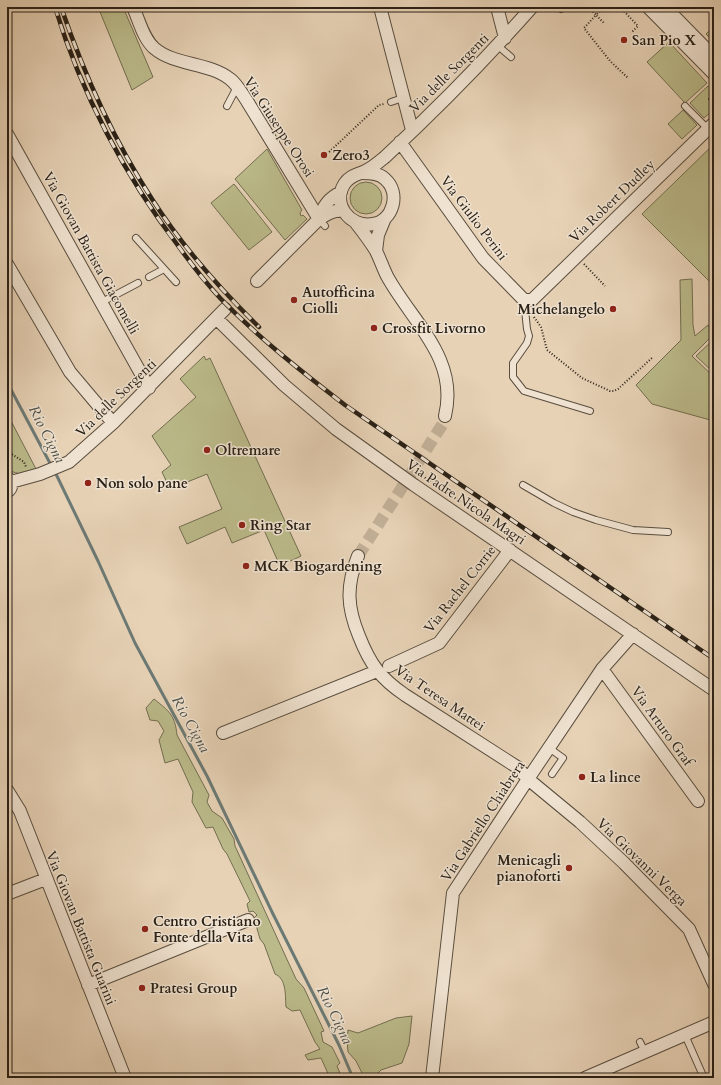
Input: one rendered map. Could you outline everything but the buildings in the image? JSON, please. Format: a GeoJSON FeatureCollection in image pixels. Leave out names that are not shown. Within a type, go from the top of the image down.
{"type":"FeatureCollection","features":[{"type":"Feature","properties":{"kind":"street","name":"Via Giuseppe Orosi"},"geometry":{"type":"LineString","coordinates":[[133,7],[146,36],[154,47],[165,55],[174,59],[197,64],[231,79],[237,86],[322,223]]}},
{"type":"Feature","properties":{"kind":"street"},"geometry":{"type":"LineString","coordinates":[[380,7],[412,130]]}},
{"type":"Feature","properties":{"kind":"street"},"geometry":{"type":"LineString","coordinates":[[497,7],[501,42]]}},
{"type":"Feature","properties":{"kind":"street","name":"Via delle Sorgenti"},"geometry":{"type":"LineString","coordinates":[[322,223],[322,209],[327,202],[341,192],[348,179],[362,173],[384,158],[452,93],[532,7]]}},
{"type":"Feature","properties":{"kind":"street"},"geometry":{"type":"LineString","coordinates":[[648,7],[714,74]]}},
{"type":"Feature","properties":{"kind":"street"},"geometry":{"type":"LineString","coordinates":[[665,7],[714,57]]}},
{"type":"Feature","properties":{"kind":"street","name":"Via Robert Dudley"},"geometry":{"type":"LineString","coordinates":[[528,300],[711,126]]}},
{"type":"Feature","properties":{"kind":"street","name":"Via Giovan Battista Giacomelli"},"geometry":{"type":"LineString","coordinates":[[7,134],[54,210],[148,388]]}},
{"type":"Feature","properties":{"kind":"street","name":"Via Giulio Perini"},"geometry":{"type":"LineString","coordinates":[[400,142],[483,258],[528,300]]}},
{"type":"Feature","properties":{"kind":"street"},"geometry":{"type":"LineString","coordinates":[[376,251],[378,235],[385,218],[391,210],[394,200],[392,190],[386,179],[384,158]]}},
{"type":"Feature","properties":{"kind":"street"},"geometry":{"type":"LineString","coordinates":[[362,173],[373,173],[386,179]]}},
{"type":"Feature","properties":{"kind":"street"},"geometry":{"type":"LineString","coordinates":[[341,192],[340,202],[343,211],[346,216],[356,223],[376,251],[387,276],[429,339],[442,364],[448,391],[445,416]]}},
{"type":"Feature","properties":{"kind":"street","name":"Via delle Sorgenti"},"geometry":{"type":"LineString","coordinates":[[257,281],[271,271],[322,223],[327,213],[343,211]]}},
{"type":"Feature","properties":{"kind":"street"},"geometry":{"type":"LineString","coordinates":[[356,223],[365,225],[374,224],[385,218]]}},
{"type":"Feature","properties":{"kind":"street"},"geometry":{"type":"LineString","coordinates":[[7,264],[70,372],[113,423]]}},
{"type":"Feature","properties":{"kind":"street","name":"Via delle Sorgenti"},"geometry":{"type":"LineString","coordinates":[[8,484],[64,464],[74,458],[113,423],[226,309]]}},
{"type":"Feature","properties":{"kind":"street","name":"Via Padre Nicola Magri"},"geometry":{"type":"LineString","coordinates":[[217,319],[284,385],[322,419],[406,480],[714,690]]}},
{"type":"Feature","properties":{"kind":"street","name":"Via Rachel Corrie"},"geometry":{"type":"LineString","coordinates":[[389,666],[439,643],[510,550]]}},
{"type":"Feature","properties":{"kind":"street","name":"Via Teresa Mattei"},"geometry":{"type":"LineString","coordinates":[[358,556],[350,583],[349,605],[355,626],[363,645],[370,661],[377,671],[395,689],[517,767],[528,778]]}},
{"type":"Feature","properties":{"kind":"street","name":"Via Gabriello Chiabrera"},"geometry":{"type":"LineString","coordinates":[[432,1078],[453,893],[528,778],[602,669],[633,634]]}},
{"type":"Feature","properties":{"kind":"street","name":"Via Arturo Graf"},"geometry":{"type":"LineString","coordinates":[[602,669],[698,801]]}},
{"type":"Feature","properties":{"kind":"street"},"geometry":{"type":"LineString","coordinates":[[224,733],[377,671]]}},
{"type":"Feature","properties":{"kind":"street","name":"Via Giovanni Verga"},"geometry":{"type":"LineString","coordinates":[[528,778],[624,863],[689,929],[714,984]]}},
{"type":"Feature","properties":{"kind":"street","name":"Via Giovan Battista Guarini"},"geometry":{"type":"LineString","coordinates":[[7,790],[20,812],[88,985],[94,1008],[125,1078]]}},
{"type":"Feature","properties":{"kind":"street"},"geometry":{"type":"LineString","coordinates":[[7,894],[46,879]]}},
{"type":"Feature","properties":{"kind":"street"},"geometry":{"type":"LineString","coordinates":[[88,985],[248,920]]}},
{"type":"Feature","properties":{"kind":"street"},"geometry":{"type":"LineString","coordinates":[[585,1078],[642,1047],[686,1034],[714,1022]]}},
{"type":"Feature","properties":{"kind":"lane"},"geometry":{"type":"LineString","coordinates":[[558,7],[561,9],[563,7]]}},
{"type":"Feature","properties":{"kind":"lane"},"geometry":{"type":"LineString","coordinates":[[501,42],[511,57]]}},
{"type":"Feature","properties":{"kind":"lane"},"geometry":{"type":"LineString","coordinates":[[227,106],[237,86]]}},
{"type":"Feature","properties":{"kind":"lane"},"geometry":{"type":"LineString","coordinates":[[224,97],[231,98]]}},
{"type":"Feature","properties":{"kind":"lane"},"geometry":{"type":"LineString","coordinates":[[391,102],[403,98]]}},
{"type":"Feature","properties":{"kind":"lane"},"geometry":{"type":"LineString","coordinates":[[685,106],[711,126]]}},
{"type":"Feature","properties":{"kind":"lane"},"geometry":{"type":"LineString","coordinates":[[136,238],[176,282]]}},
{"type":"Feature","properties":{"kind":"lane"},"geometry":{"type":"LineString","coordinates":[[148,277],[164,269]]}},
{"type":"Feature","properties":{"kind":"lane"},"geometry":{"type":"LineString","coordinates":[[102,302],[138,283]]}},
{"type":"Feature","properties":{"kind":"lane"},"geometry":{"type":"LineString","coordinates":[[528,300],[527,329],[529,336],[527,343],[514,363],[513,377],[524,391],[590,411]]}},
{"type":"Feature","properties":{"kind":"lane"},"geometry":{"type":"LineString","coordinates":[[523,485],[554,503],[573,512],[596,520],[633,530],[668,532]]}},
{"type":"Feature","properties":{"kind":"lane"},"geometry":{"type":"LineString","coordinates":[[549,748],[563,758],[552,774]]}},
{"type":"Feature","properties":{"kind":"lane"},"geometry":{"type":"LineString","coordinates":[[686,1034],[704,1078]]}},
{"type":"Feature","properties":{"kind":"path"},"geometry":{"type":"LineString","coordinates":[[589,7],[605,24]]}},
{"type":"Feature","properties":{"kind":"path"},"geometry":{"type":"LineString","coordinates":[[604,7],[584,28],[610,61],[628,78]]}},
{"type":"Feature","properties":{"kind":"path"},"geometry":{"type":"LineString","coordinates":[[620,7],[638,26],[631,33]]}},
{"type":"Feature","properties":{"kind":"path"},"geometry":{"type":"LineString","coordinates":[[714,95],[709,99],[713,104],[711,109],[714,112]]}},
{"type":"Feature","properties":{"kind":"path"},"geometry":{"type":"LineString","coordinates":[[326,154],[379,106],[391,102]]}},
{"type":"Feature","properties":{"kind":"path"},"geometry":{"type":"LineString","coordinates":[[584,264],[605,286]]}},
{"type":"Feature","properties":{"kind":"path"},"geometry":{"type":"LineString","coordinates":[[537,320],[542,326],[547,350],[582,378],[610,391],[614,392],[618,389],[652,357]]}},
{"type":"Feature","properties":{"kind":"path"},"geometry":{"type":"LineString","coordinates":[[7,451],[24,462],[35,475]]}},
{"type":"Feature","properties":{"kind":"path"},"geometry":{"type":"LineString","coordinates":[[421,475],[461,502]]}},
{"type":"Feature","properties":{"kind":"shaded area"},"geometry":{"type":"Polygon","coordinates":[[[98,7],[123,7],[153,77],[132,90],[98,7]]]}},
{"type":"Feature","properties":{"kind":"shaded area"},"geometry":{"type":"Polygon","coordinates":[[[712,28],[714,30],[714,42],[706,34],[712,28]]]}},
{"type":"Feature","properties":{"kind":"shaded area"},"geometry":{"type":"Polygon","coordinates":[[[669,42],[707,83],[685,103],[647,62],[669,42]]]}},
{"type":"Feature","properties":{"kind":"shaded area"},"geometry":{"type":"Polygon","coordinates":[[[708,86],[714,93],[714,109],[704,118],[690,103],[708,86]]]}},
{"type":"Feature","properties":{"kind":"shaded area"},"geometry":{"type":"Polygon","coordinates":[[[683,110],[697,125],[682,139],[668,124],[683,110]]]}},
{"type":"Feature","properties":{"kind":"shaded area"},"geometry":{"type":"Polygon","coordinates":[[[714,144],[714,286],[642,214],[714,144]]]}},
{"type":"Feature","properties":{"kind":"shaded area"},"geometry":{"type":"Polygon","coordinates":[[[267,149],[302,210],[300,213],[301,216],[303,215],[307,219],[285,240],[235,179],[267,149]]]}},
{"type":"Feature","properties":{"kind":"shaded area"},"geometry":{"type":"Polygon","coordinates":[[[363,182],[369,182],[378,186],[382,198],[378,210],[369,214],[363,214],[354,210],[350,201],[350,195],[354,186],[363,182]]]}},
{"type":"Feature","properties":{"kind":"shaded area"},"geometry":{"type":"Polygon","coordinates":[[[234,184],[272,232],[249,250],[211,203],[234,184]]]}},
{"type":"Feature","properties":{"kind":"shaded area"},"geometry":{"type":"Polygon","coordinates":[[[692,279],[693,325],[695,336],[708,325],[713,335],[692,356],[714,377],[714,421],[652,404],[636,385],[681,340],[680,280],[692,279]]]}},
{"type":"Feature","properties":{"kind":"shaded area"},"geometry":{"type":"Polygon","coordinates":[[[714,339],[714,373],[696,356],[714,339]]]}},
{"type":"Feature","properties":{"kind":"shaded area","name":"Oltremare"},"geometry":{"type":"Polygon","coordinates":[[[204,356],[206,360],[210,358],[301,556],[280,566],[264,530],[232,543],[225,527],[187,544],[179,527],[222,509],[207,474],[170,489],[162,472],[171,465],[152,436],[196,397],[180,379],[204,356]]]}},
{"type":"Feature","properties":{"kind":"shaded area"},"geometry":{"type":"Polygon","coordinates":[[[10,419],[36,469],[22,474],[15,473],[7,469],[7,421],[10,419]]]}},
{"type":"Feature","properties":{"kind":"shaded area"},"geometry":{"type":"Polygon","coordinates":[[[154,699],[167,710],[173,718],[177,735],[209,795],[207,802],[212,811],[222,818],[234,839],[235,846],[296,979],[304,988],[324,1031],[321,1032],[323,1042],[332,1047],[340,1063],[337,1066],[342,1078],[330,1078],[321,1058],[308,1060],[305,1055],[320,1049],[315,1042],[300,1010],[292,1011],[286,1007],[282,980],[275,974],[264,944],[260,939],[254,918],[257,915],[253,911],[249,912],[247,904],[250,901],[213,827],[206,828],[192,802],[193,792],[178,759],[165,763],[159,740],[164,731],[158,721],[150,720],[146,708],[154,699]]]}},
{"type":"Feature","properties":{"kind":"shaded area"},"geometry":{"type":"Polygon","coordinates":[[[412,1016],[409,1044],[402,1063],[381,1070],[376,1075],[378,1078],[359,1078],[362,1073],[356,1061],[348,1052],[348,1030],[358,1033],[396,1018],[412,1016]]]}},
{"type":"Feature","properties":{"kind":"waterway","name":"Rio Cigna"},"geometry":{"type":"LineString","coordinates":[[7,382],[52,467]]}},
{"type":"Feature","properties":{"kind":"waterway","name":"Rio Cigna"},"geometry":{"type":"LineString","coordinates":[[55,472],[98,561],[135,643],[207,776],[273,914],[339,1045],[353,1078]]}},
{"type":"Feature","properties":{"kind":"tunnel"},"geometry":{"type":"LineString","coordinates":[[358,556],[444,422],[445,416]]}},
{"type":"Feature","properties":{"kind":"railway"},"geometry":{"type":"LineString","coordinates":[[55,7],[91,102],[106,133],[140,192],[189,260],[215,293],[235,313],[281,354],[345,405],[714,659]]}},
{"type":"Feature","properties":{"kind":"railway"},"geometry":{"type":"LineString","coordinates":[[61,7],[79,57],[100,106],[112,130],[152,199],[188,250],[215,282],[259,327]]}},
{"type":"Feature","properties":{"kind":"place","name":"San Pio X"},"geometry":{"type":"Point","coordinates":[624,40]}},
{"type":"Feature","properties":{"kind":"place","name":"Zero3"},"geometry":{"type":"Point","coordinates":[324,155]}},
{"type":"Feature","properties":{"kind":"place","name":"Autofficina Ciolli"},"geometry":{"type":"Point","coordinates":[294,300]}},
{"type":"Feature","properties":{"kind":"place","name":"Michelangelo"},"geometry":{"type":"Point","coordinates":[613,309]}},
{"type":"Feature","properties":{"kind":"place","name":"Crossfit Livorno"},"geometry":{"type":"Point","coordinates":[374,328]}},
{"type":"Feature","properties":{"kind":"place","name":"Oltremare"},"geometry":{"type":"Point","coordinates":[207,450]}},
{"type":"Feature","properties":{"kind":"place","name":"Non solo pane"},"geometry":{"type":"Point","coordinates":[88,483]}},
{"type":"Feature","properties":{"kind":"place","name":"Ring Star"},"geometry":{"type":"Point","coordinates":[242,525]}},
{"type":"Feature","properties":{"kind":"place","name":"MCK Biogardening"},"geometry":{"type":"Point","coordinates":[246,566]}},
{"type":"Feature","properties":{"kind":"place","name":"La lince"},"geometry":{"type":"Point","coordinates":[582,777]}},
{"type":"Feature","properties":{"kind":"place","name":"Menicagli pianoforti"},"geometry":{"type":"Point","coordinates":[569,868]}},
{"type":"Feature","properties":{"kind":"place","name":"Centro Cristiano Fonte della Vita"},"geometry":{"type":"Point","coordinates":[145,929]}},
{"type":"Feature","properties":{"kind":"place","name":"Pratesi Group"},"geometry":{"type":"Point","coordinates":[142,988]}}]}
